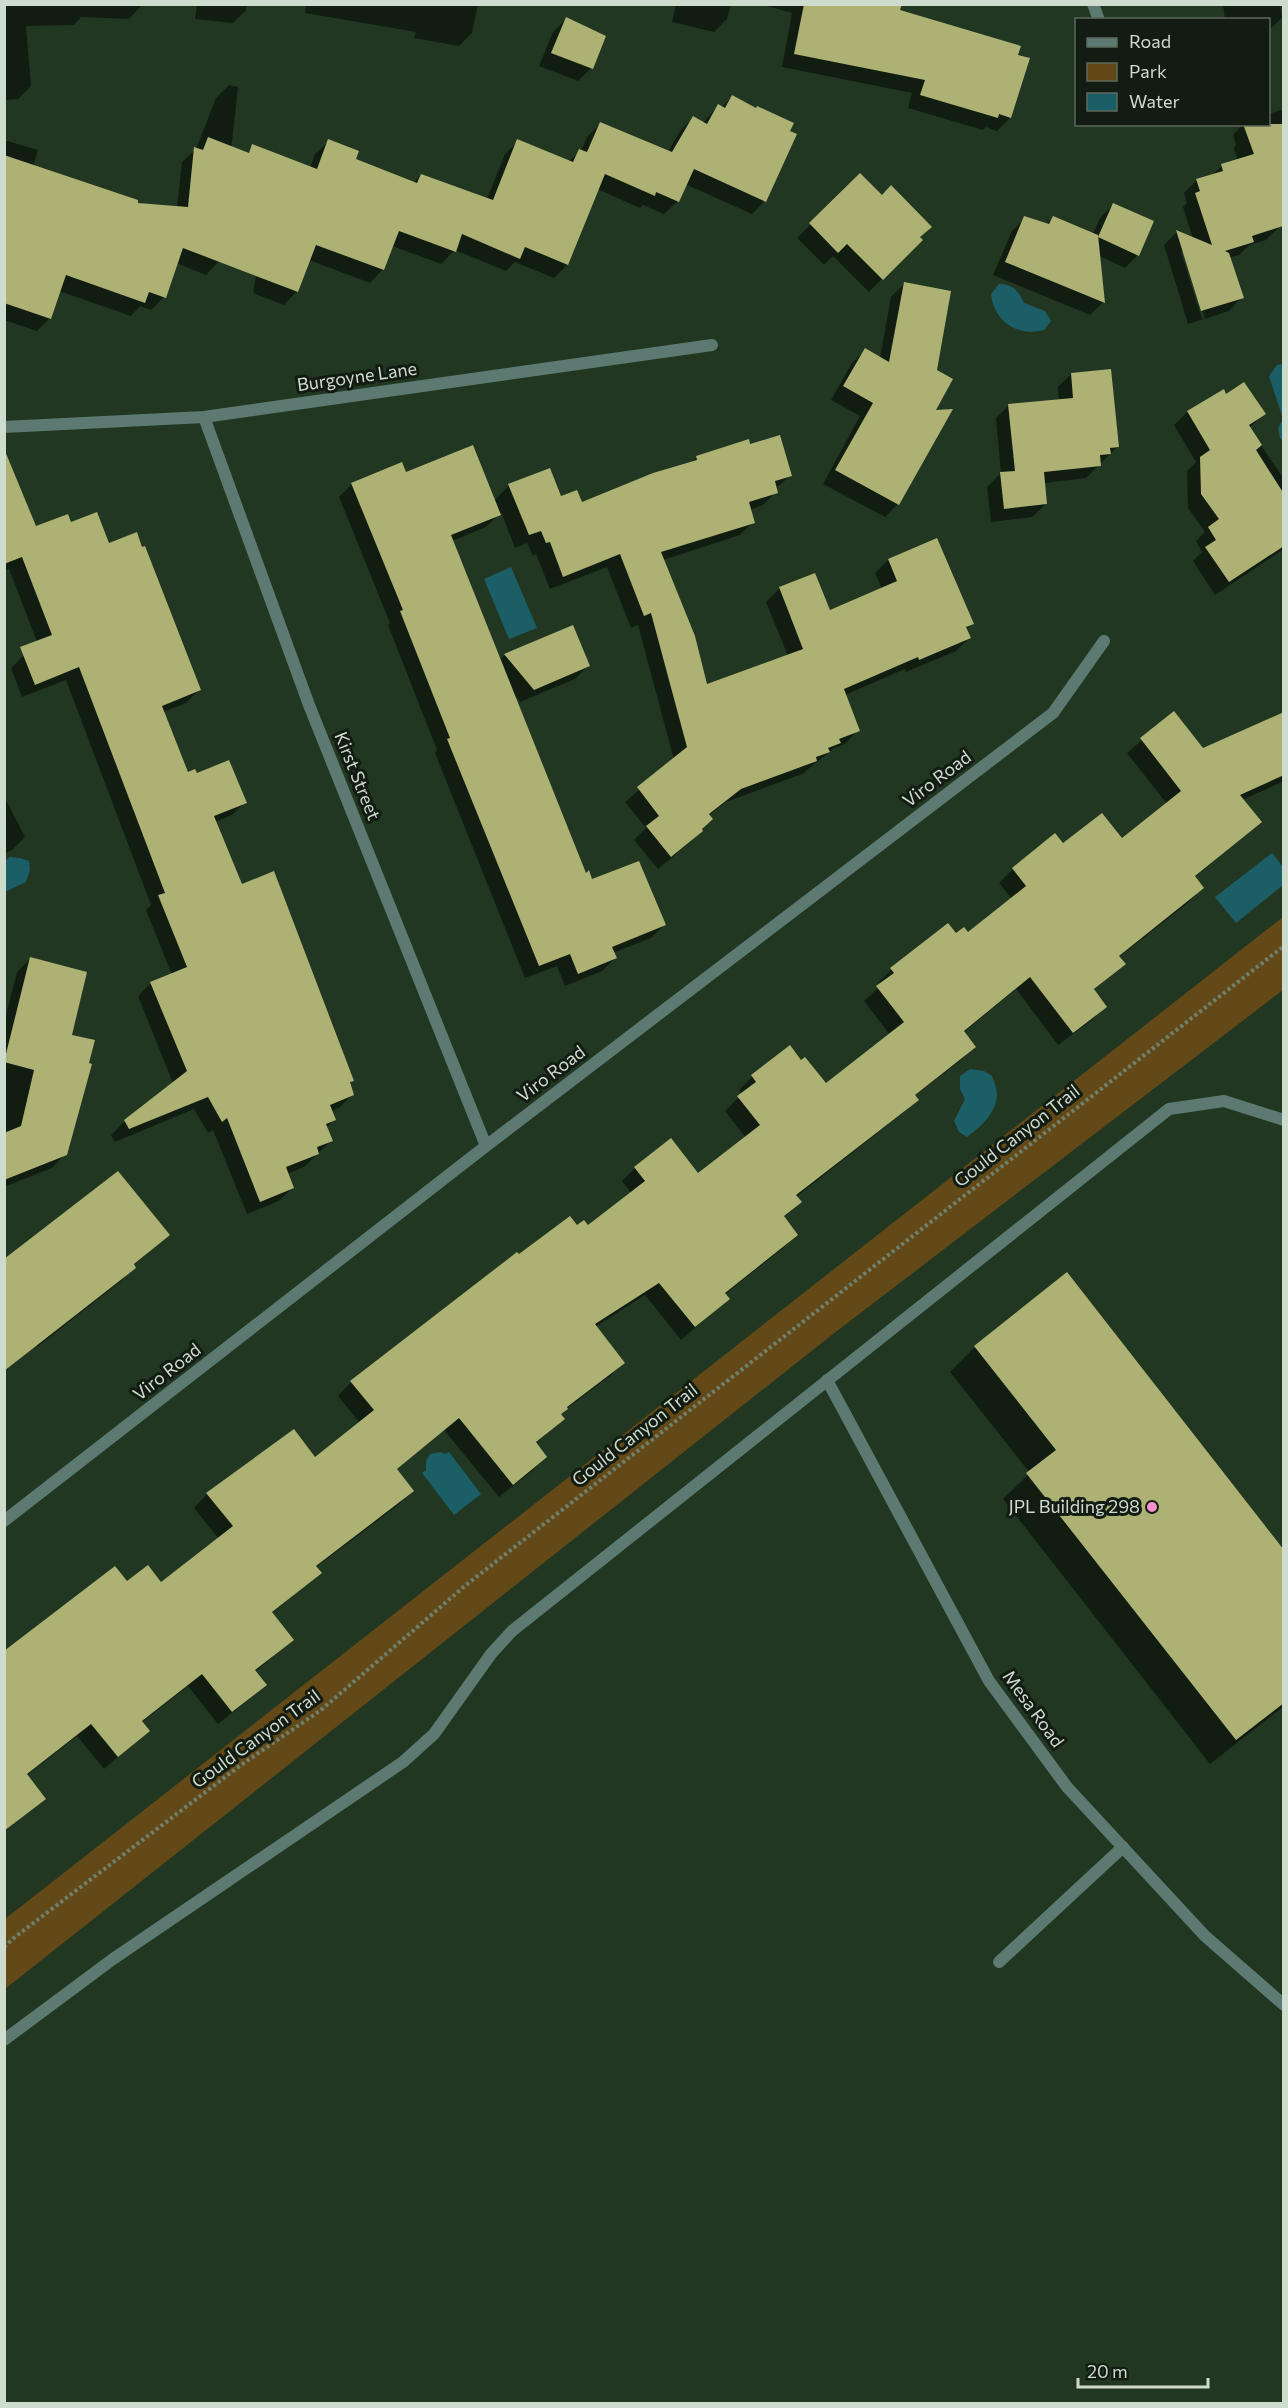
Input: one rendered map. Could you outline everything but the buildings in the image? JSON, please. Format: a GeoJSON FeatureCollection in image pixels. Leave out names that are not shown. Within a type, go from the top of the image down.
{"type":"FeatureCollection","features":[{"type":"Feature","properties":{"kind":"street"},"geometry":{"type":"LineString","coordinates":[[1093,4],[1099,18]]}},
{"type":"Feature","properties":{"kind":"street","name":"Burgoyne Lane"},"geometry":{"type":"LineString","coordinates":[[4,427],[204,417],[712,345]]}},
{"type":"Feature","properties":{"kind":"street","name":"Kirst Street"},"geometry":{"type":"LineString","coordinates":[[204,417],[309,705],[486,1146]]}},
{"type":"Feature","properties":{"kind":"street","name":"Viro Road"},"geometry":{"type":"LineString","coordinates":[[4,1521],[486,1146],[1053,713],[1104,642]]}},
{"type":"Feature","properties":{"kind":"street"},"geometry":{"type":"LineString","coordinates":[[4,2040],[113,1959],[403,1762],[434,1734],[491,1654],[512,1631],[1169,1109],[1224,1101],[1284,1120]]}},
{"type":"Feature","properties":{"kind":"street","name":"Mesa Road"},"geometry":{"type":"LineString","coordinates":[[827,1380],[989,1681],[1067,1786],[1205,1936],[1284,2006]]}},
{"type":"Feature","properties":{"kind":"street"},"geometry":{"type":"LineString","coordinates":[[999,1962],[1123,1847]]}},
{"type":"Feature","properties":{"kind":"path","name":"Gould Canyon Trail"},"geometry":{"type":"LineString","coordinates":[[4,1947],[241,1764],[321,1710],[476,1577],[1284,946]]}},
{"type":"Feature","properties":{"kind":"green space"},"geometry":{"type":"Polygon","coordinates":[[[1283,917],[1283,990],[833,1334],[5,1989],[5,1919],[1283,917]]]}},
{"type":"Feature","properties":{"kind":"water"},"geometry":{"type":"Polygon","coordinates":[[[999,284],[1012,287],[1024,303],[1045,311],[1051,321],[1044,330],[1025,331],[1002,320],[993,304],[991,294],[999,284]]]}},
{"type":"Feature","properties":{"kind":"water"},"geometry":{"type":"Polygon","coordinates":[[[1284,364],[1283,441],[1278,428],[1283,419],[1269,376],[1277,365],[1284,364]]]}},
{"type":"Feature","properties":{"kind":"water"},"geometry":{"type":"Polygon","coordinates":[[[511,567],[537,628],[509,639],[484,579],[511,567]]]}},
{"type":"Feature","properties":{"kind":"water"},"geometry":{"type":"Polygon","coordinates":[[[1272,853],[1283,867],[1283,885],[1236,923],[1215,897],[1272,853]]]}},
{"type":"Feature","properties":{"kind":"water"},"geometry":{"type":"Polygon","coordinates":[[[10,857],[29,861],[30,870],[26,882],[5,892],[5,861],[10,857]]]}},
{"type":"Feature","properties":{"kind":"water"},"geometry":{"type":"Polygon","coordinates":[[[970,1069],[984,1071],[992,1076],[997,1095],[991,1114],[967,1137],[959,1132],[954,1121],[965,1099],[960,1089],[960,1076],[970,1069]]]}},
{"type":"Feature","properties":{"kind":"water"},"geometry":{"type":"Polygon","coordinates":[[[440,1452],[446,1454],[449,1452],[481,1494],[454,1515],[422,1473],[426,1470],[426,1461],[430,1454],[440,1452]]]}},
{"type":"Feature","properties":{"kind":"place","name":"JPL Building 298"},"geometry":{"type":"Point","coordinates":[1152,1507]}}]}
